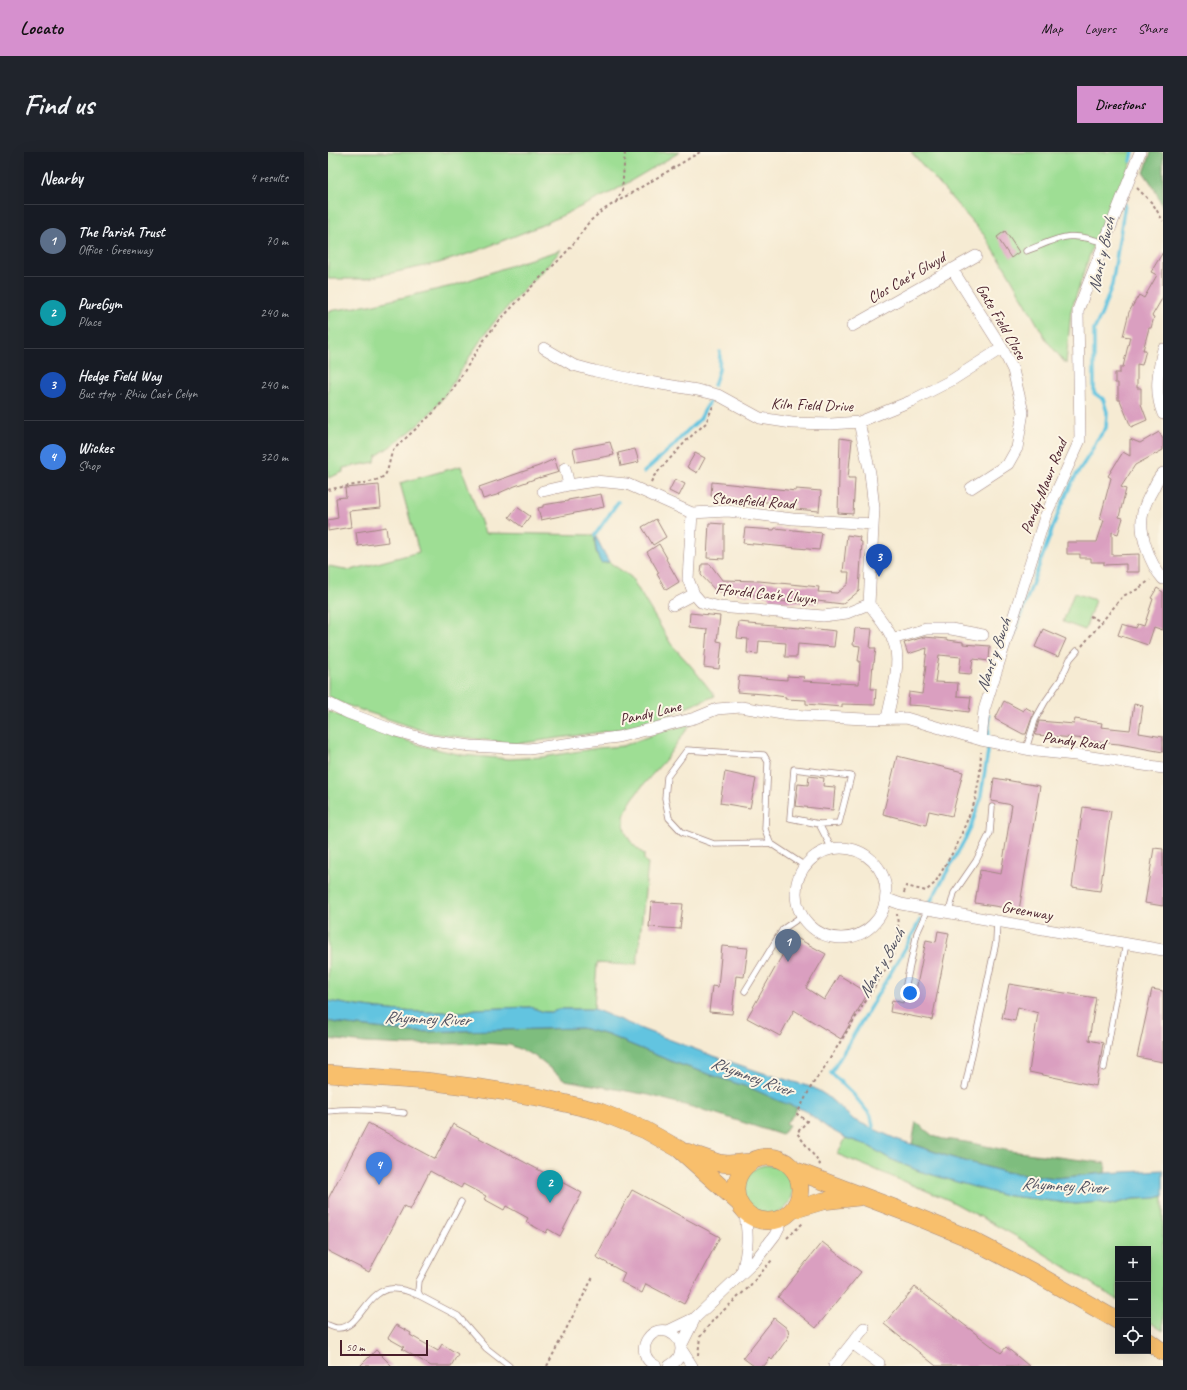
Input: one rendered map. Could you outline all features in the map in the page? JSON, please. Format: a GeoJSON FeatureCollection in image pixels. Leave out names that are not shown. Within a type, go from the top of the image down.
{"type":"FeatureCollection","features":[{"type":"Feature","properties":{"kind":"main road"},"geometry":{"type":"LineString","coordinates":[[328,1074],[458,1085],[556,1101],[598,1111],[652,1134],[679,1149],[719,1163],[728,1164],[750,1162]]}},
{"type":"Feature","properties":{"kind":"main road"},"geometry":{"type":"LineString","coordinates":[[679,1149],[752,1218],[763,1221],[774,1221],[794,1216],[829,1200],[863,1196]]}},
{"type":"Feature","properties":{"kind":"main road"},"geometry":{"type":"LineString","coordinates":[[741,1207],[736,1190],[738,1176],[743,1168],[750,1162],[759,1158],[778,1158],[787,1163],[794,1170],[799,1180],[800,1190],[794,1216]]}},
{"type":"Feature","properties":{"kind":"main road"},"geometry":{"type":"LineString","coordinates":[[794,1170],[966,1237],[1041,1276],[1115,1319]]}},
{"type":"Feature","properties":{"kind":"main road"},"geometry":{"type":"LineString","coordinates":[[1151,1343],[1163,1352]]}},
{"type":"Feature","properties":{"kind":"street","name":"Pandy-Mawr Road"},"geometry":{"type":"LineString","coordinates":[[981,740],[984,710],[1046,516],[1080,440],[1078,310],[1140,152]]}},
{"type":"Feature","properties":{"kind":"street","name":"Clos Cae'r Glwyd"},"geometry":{"type":"LineString","coordinates":[[852,326],[976,256]]}},
{"type":"Feature","properties":{"kind":"street","name":"Gate Field Close"},"geometry":{"type":"LineString","coordinates":[[952,270],[1002,348],[1012,370],[1023,412],[1016,448],[1008,464],[971,488]]}},
{"type":"Feature","properties":{"kind":"street","name":"Kiln Field Drive"},"geometry":{"type":"LineString","coordinates":[[544,348],[573,365],[595,371],[718,395],[760,418],[792,423],[831,424],[859,422],[911,401],[952,380],[1002,348]]}},
{"type":"Feature","properties":{"kind":"street"},"geometry":{"type":"LineString","coordinates":[[1163,349],[1158,370],[1159,405],[1163,414]]}},
{"type":"Feature","properties":{"kind":"street"},"geometry":{"type":"LineString","coordinates":[[859,422],[870,473],[874,508],[869,604],[886,627],[895,647],[895,678],[887,718]]}},
{"type":"Feature","properties":{"kind":"street"},"geometry":{"type":"LineString","coordinates":[[565,468],[569,485]]}},
{"type":"Feature","properties":{"kind":"street"},"geometry":{"type":"LineString","coordinates":[[1160,576],[1149,557],[1143,528],[1143,513],[1149,495],[1163,473]]}},
{"type":"Feature","properties":{"kind":"street","name":"Stonefield Road"},"geometry":{"type":"LineString","coordinates":[[543,491],[595,481],[627,484],[692,513],[728,511],[792,519],[873,524]]}},
{"type":"Feature","properties":{"kind":"street","name":"Ffordd Cae'r Llwyn"},"geometry":{"type":"LineString","coordinates":[[692,513],[688,579],[694,594],[702,602],[719,607],[823,616],[847,612],[869,604]]}},
{"type":"Feature","properties":{"kind":"street"},"geometry":{"type":"LineString","coordinates":[[673,605],[694,594]]}},
{"type":"Feature","properties":{"kind":"street"},"geometry":{"type":"LineString","coordinates":[[892,639],[926,629],[951,629],[984,635]]}},
{"type":"Feature","properties":{"kind":"street","name":"Pandy Lane"},"geometry":{"type":"LineString","coordinates":[[328,703],[348,713],[396,731],[432,741],[471,746],[529,749],[618,736],[695,718],[718,708],[741,707],[788,715],[864,720],[906,718],[981,740]]}},
{"type":"Feature","properties":{"kind":"street","name":"Pandy Road"},"geometry":{"type":"LineString","coordinates":[[981,740],[1026,750],[1085,756],[1163,768]]}},
{"type":"Feature","properties":{"kind":"street"},"geometry":{"type":"LineString","coordinates":[[847,848],[861,852],[873,860],[882,871],[886,885],[887,899],[883,913],[875,925],[864,933],[850,938],[836,939],[822,935],[811,927],[802,916],[797,903],[796,889],[800,875],[805,866],[819,854],[832,849],[847,848]]}},
{"type":"Feature","properties":{"kind":"street","name":"Greenway"},"geometry":{"type":"LineString","coordinates":[[887,899],[901,904],[928,909],[1163,950]]}},
{"type":"Feature","properties":{"kind":"street"},"geometry":{"type":"LineString","coordinates":[[741,1207],[748,1233],[747,1254],[742,1272]]}},
{"type":"Feature","properties":{"kind":"street"},"geometry":{"type":"LineString","coordinates":[[653,1365],[645,1355],[645,1343],[648,1338],[657,1332],[668,1331],[695,1318],[762,1254],[775,1235],[794,1216]]}},
{"type":"Feature","properties":{"kind":"street"},"geometry":{"type":"LineString","coordinates":[[670,1366],[678,1359],[681,1347],[695,1318]]}},
{"type":"Feature","properties":{"kind":"street"},"geometry":{"type":"LineString","coordinates":[[834,1366],[864,1328]]}},
{"type":"Feature","properties":{"kind":"street"},"geometry":{"type":"LineString","coordinates":[[668,1331],[676,1337],[692,1366]]}},
{"type":"Feature","properties":{"kind":"street"},"geometry":{"type":"LineString","coordinates":[[852,1343],[879,1363]]}},
{"type":"Feature","properties":{"kind":"lane"},"geometry":{"type":"LineString","coordinates":[[1026,251],[1069,236],[1089,238],[1104,243]]}},
{"type":"Feature","properties":{"kind":"lane"},"geometry":{"type":"LineString","coordinates":[[1026,750],[1035,720],[1061,679],[1070,659],[1077,651]]}},
{"type":"Feature","properties":{"kind":"lane"},"geometry":{"type":"LineString","coordinates":[[770,843],[765,829],[768,762],[764,755],[687,750],[667,777],[665,798],[669,818],[682,832],[714,844],[770,843],[805,866]]}},
{"type":"Feature","properties":{"kind":"lane"},"geometry":{"type":"LineString","coordinates":[[794,769],[851,776],[839,823],[820,824],[790,818],[794,769]]}},
{"type":"Feature","properties":{"kind":"lane"},"geometry":{"type":"LineString","coordinates":[[949,912],[954,893],[976,860],[990,834],[992,807]]}},
{"type":"Feature","properties":{"kind":"lane"},"geometry":{"type":"LineString","coordinates":[[820,824],[832,849]]}},
{"type":"Feature","properties":{"kind":"lane"},"geometry":{"type":"LineString","coordinates":[[906,984],[917,933],[928,909]]}},
{"type":"Feature","properties":{"kind":"lane"},"geometry":{"type":"LineString","coordinates":[[745,991],[783,928],[802,916]]}},
{"type":"Feature","properties":{"kind":"lane"},"geometry":{"type":"LineString","coordinates":[[965,1087],[996,942],[997,921]]}},
{"type":"Feature","properties":{"kind":"lane"},"geometry":{"type":"LineString","coordinates":[[1104,1068],[1126,943]]}},
{"type":"Feature","properties":{"kind":"lane"},"geometry":{"type":"LineString","coordinates":[[328,1111],[343,1109],[404,1113]]}},
{"type":"Feature","properties":{"kind":"lane"},"geometry":{"type":"LineString","coordinates":[[420,1296],[418,1290],[419,1281],[461,1202]]}},
{"type":"Feature","properties":{"kind":"lane"},"geometry":{"type":"LineString","coordinates":[[328,1326],[338,1328],[347,1326],[361,1314],[371,1300],[381,1291],[396,1289],[420,1296],[458,1316],[486,1348],[509,1366]]}},
{"type":"Feature","properties":{"kind":"path"},"geometry":{"type":"LineString","coordinates":[[616,203],[622,191],[625,152]]}},
{"type":"Feature","properties":{"kind":"path"},"geometry":{"type":"LineString","coordinates":[[328,490],[379,480],[388,468],[390,455],[394,448],[433,413],[453,389],[486,337],[499,321],[521,296],[566,252],[589,222],[603,210],[700,152]]}},
{"type":"Feature","properties":{"kind":"path"},"geometry":{"type":"LineString","coordinates":[[1128,181],[1153,204],[1163,221]]}},
{"type":"Feature","properties":{"kind":"path"},"geometry":{"type":"LineString","coordinates":[[646,492],[654,476],[688,439],[706,423],[718,395]]}},
{"type":"Feature","properties":{"kind":"path"},"geometry":{"type":"LineString","coordinates":[[1077,651],[1123,596],[1160,576]]}},
{"type":"Feature","properties":{"kind":"path"},"geometry":{"type":"LineString","coordinates":[[1090,616],[1102,622]]}},
{"type":"Feature","properties":{"kind":"path"},"geometry":{"type":"LineString","coordinates":[[816,1178],[820,1164],[797,1133],[806,1121],[796,1114],[812,1085],[892,959],[898,938],[897,915],[906,886],[926,892],[934,883],[958,845],[975,801],[980,773],[981,740]]}},
{"type":"Feature","properties":{"kind":"path"},"geometry":{"type":"LineString","coordinates":[[783,1242],[794,1216]]}},
{"type":"Feature","properties":{"kind":"path"},"geometry":{"type":"LineString","coordinates":[[698,1355],[700,1337],[714,1319],[748,1288],[767,1267],[775,1254]]}},
{"type":"Feature","properties":{"kind":"path"},"geometry":{"type":"LineString","coordinates":[[547,1366],[593,1277]]}},
{"type":"Feature","properties":{"kind":"green space"},"geometry":{"type":"Polygon","coordinates":[[[328,152],[680,152],[612,192],[540,226],[474,252],[439,263],[363,279],[328,279],[328,152]]]}},
{"type":"Feature","properties":{"kind":"green space"},"geometry":{"type":"Polygon","coordinates":[[[911,152],[1133,152],[1131,164],[1096,236],[1071,311],[1066,364],[1047,341],[1007,271],[984,235],[911,152]]]}},
{"type":"Feature","properties":{"kind":"green space"},"geometry":{"type":"Polygon","coordinates":[[[1151,152],[1163,152],[1163,207],[1153,186],[1144,173],[1151,152]]]}},
{"type":"Feature","properties":{"kind":"green space"},"geometry":{"type":"Polygon","coordinates":[[[561,250],[496,320],[481,339],[441,400],[419,424],[376,456],[375,462],[343,468],[343,472],[328,478],[328,311],[370,305],[452,286],[561,250]]]}},
{"type":"Feature","properties":{"kind":"green space"},"geometry":{"type":"Polygon","coordinates":[[[461,466],[485,533],[595,535],[595,547],[601,560],[605,563],[609,562],[631,577],[671,644],[715,696],[630,728],[516,744],[430,733],[346,705],[328,696],[328,566],[351,570],[419,552],[400,483],[461,466]]]}},
{"type":"Feature","properties":{"kind":"green space"},"geometry":{"type":"Polygon","coordinates":[[[1074,593],[1095,600],[1085,630],[1063,622],[1074,593]]]}},
{"type":"Feature","properties":{"kind":"green space"},"geometry":{"type":"Polygon","coordinates":[[[328,711],[381,732],[423,746],[462,755],[509,759],[543,757],[598,748],[623,746],[663,731],[691,724],[666,759],[648,779],[629,804],[626,811],[624,824],[626,834],[635,847],[644,854],[644,860],[648,864],[637,964],[628,965],[597,963],[594,1009],[559,1009],[553,1012],[544,1012],[530,1007],[475,1009],[458,1012],[413,1012],[370,1008],[328,1001],[328,711]]]}},
{"type":"Feature","properties":{"kind":"green space"},"geometry":{"type":"Polygon","coordinates":[[[328,1021],[349,1025],[415,1032],[581,1028],[608,1035],[673,1062],[753,1089],[797,1107],[795,1113],[786,1123],[789,1125],[782,1135],[717,1114],[649,1095],[565,1080],[533,1055],[510,1045],[483,1043],[409,1045],[365,1043],[328,1039],[328,1021]]]}},
{"type":"Feature","properties":{"kind":"green space"},"geometry":{"type":"Polygon","coordinates":[[[916,1122],[933,1136],[943,1139],[1010,1151],[1106,1163],[1105,1173],[1056,1178],[1005,1172],[950,1157],[912,1144],[916,1122]]]}},
{"type":"Feature","properties":{"kind":"green space"},"geometry":{"type":"Polygon","coordinates":[[[846,1138],[867,1145],[890,1159],[919,1171],[1002,1195],[1076,1204],[1098,1202],[1110,1205],[1133,1199],[1156,1198],[1163,1196],[1163,1331],[1151,1323],[1151,1246],[1115,1246],[1115,1298],[1014,1235],[949,1200],[837,1154],[846,1138]]]}},
{"type":"Feature","properties":{"kind":"green space"},"geometry":{"type":"Polygon","coordinates":[[[768,1165],[777,1167],[786,1172],[791,1181],[793,1190],[791,1199],[786,1208],[777,1213],[768,1215],[759,1213],[750,1208],[745,1199],[743,1190],[745,1181],[750,1172],[759,1167],[768,1165]]]}},
{"type":"Feature","properties":{"kind":"water"},"geometry":{"type":"Polygon","coordinates":[[[595,535],[609,562],[601,563],[596,549],[595,535]]]}},
{"type":"Feature","properties":{"kind":"water","name":"Rhymney River"},"geometry":{"type":"Polygon","coordinates":[[[328,1001],[370,1008],[413,1012],[458,1012],[475,1009],[530,1007],[544,1012],[553,1012],[559,1009],[594,1009],[708,1054],[760,1072],[814,1088],[827,1096],[854,1120],[896,1139],[950,1157],[1005,1172],[1056,1178],[1105,1173],[1163,1170],[1163,1196],[1156,1198],[1133,1199],[1110,1205],[1098,1202],[1076,1204],[1002,1195],[919,1171],[890,1159],[867,1145],[846,1138],[828,1128],[804,1110],[753,1089],[673,1062],[608,1035],[581,1028],[415,1032],[348,1025],[328,1021],[328,1001]]]}},
{"type":"Feature","properties":{"kind":"building"},"geometry":{"type":"Polygon","coordinates":[[[1005,231],[1019,252],[1011,258],[997,237],[1005,231]]]}},
{"type":"Feature","properties":{"kind":"building"},"geometry":{"type":"Polygon","coordinates":[[[1163,252],[1163,297],[1152,316],[1154,317],[1151,328],[1149,328],[1143,350],[1146,350],[1142,365],[1137,364],[1137,388],[1141,388],[1141,404],[1147,420],[1131,427],[1120,400],[1118,400],[1118,383],[1115,383],[1115,373],[1120,373],[1120,367],[1123,367],[1130,337],[1123,336],[1129,312],[1139,295],[1144,298],[1157,275],[1151,272],[1163,252]]]}},
{"type":"Feature","properties":{"kind":"building"},"geometry":{"type":"Polygon","coordinates":[[[1159,432],[1163,439],[1163,450],[1135,465],[1121,487],[1126,489],[1119,517],[1123,518],[1118,534],[1112,532],[1112,555],[1139,554],[1139,572],[1126,572],[1126,564],[1104,565],[1104,562],[1091,562],[1091,558],[1080,558],[1080,554],[1067,554],[1067,542],[1097,542],[1104,520],[1100,519],[1111,478],[1108,476],[1123,452],[1130,456],[1130,439],[1140,443],[1159,432]]]}},
{"type":"Feature","properties":{"kind":"building"},"geometry":{"type":"Polygon","coordinates":[[[840,438],[852,440],[848,478],[855,478],[853,514],[838,513],[840,438]]]}},
{"type":"Feature","properties":{"kind":"building"},"geometry":{"type":"Polygon","coordinates":[[[610,442],[614,455],[576,462],[573,449],[610,442]]]}},
{"type":"Feature","properties":{"kind":"building"},"geometry":{"type":"Polygon","coordinates":[[[635,449],[639,462],[621,466],[618,453],[635,449]]]}},
{"type":"Feature","properties":{"kind":"building"},"geometry":{"type":"Polygon","coordinates":[[[695,453],[705,458],[697,473],[687,467],[695,453]]]}},
{"type":"Feature","properties":{"kind":"building"},"geometry":{"type":"Polygon","coordinates":[[[554,458],[559,472],[539,478],[540,477],[515,486],[499,493],[500,494],[483,499],[479,487],[539,466],[554,458]]]}},
{"type":"Feature","properties":{"kind":"building"},"geometry":{"type":"Polygon","coordinates":[[[675,479],[685,484],[679,496],[669,491],[675,479]]]}},
{"type":"Feature","properties":{"kind":"building"},"geometry":{"type":"Polygon","coordinates":[[[712,482],[796,491],[796,489],[821,491],[819,511],[794,509],[795,504],[738,500],[711,496],[712,482]]]}},
{"type":"Feature","properties":{"kind":"building"},"geometry":{"type":"Polygon","coordinates":[[[379,485],[381,508],[349,511],[351,527],[328,531],[328,520],[338,518],[336,498],[346,497],[345,488],[379,485]]]}},
{"type":"Feature","properties":{"kind":"building"},"geometry":{"type":"Polygon","coordinates":[[[601,494],[604,507],[541,520],[538,508],[543,507],[543,505],[601,494]]]}},
{"type":"Feature","properties":{"kind":"building"},"geometry":{"type":"Polygon","coordinates":[[[517,507],[530,516],[522,527],[509,517],[517,507]]]}},
{"type":"Feature","properties":{"kind":"building"},"geometry":{"type":"Polygon","coordinates":[[[656,519],[666,537],[653,545],[642,527],[656,519]]]}},
{"type":"Feature","properties":{"kind":"building"},"geometry":{"type":"Polygon","coordinates":[[[709,523],[724,524],[724,559],[707,558],[709,523]]]}},
{"type":"Feature","properties":{"kind":"building"},"geometry":{"type":"Polygon","coordinates":[[[386,527],[388,542],[358,546],[356,532],[386,527]]]}},
{"type":"Feature","properties":{"kind":"building"},"geometry":{"type":"Polygon","coordinates":[[[745,528],[774,530],[775,528],[822,533],[819,550],[743,543],[745,528]]]}},
{"type":"Feature","properties":{"kind":"building"},"geometry":{"type":"Polygon","coordinates":[[[847,535],[860,537],[859,541],[862,542],[859,591],[843,604],[817,601],[817,604],[788,602],[769,600],[769,596],[716,591],[701,575],[702,564],[710,564],[722,580],[759,581],[819,587],[818,592],[837,593],[848,584],[849,572],[843,572],[847,535]]]}},
{"type":"Feature","properties":{"kind":"building"},"geometry":{"type":"Polygon","coordinates":[[[659,544],[679,582],[666,590],[657,574],[659,573],[647,552],[659,544]]]}},
{"type":"Feature","properties":{"kind":"building"},"geometry":{"type":"Polygon","coordinates":[[[1157,588],[1163,592],[1163,630],[1154,627],[1148,645],[1118,635],[1122,624],[1136,628],[1138,624],[1144,626],[1153,599],[1151,598],[1157,588]]]}},
{"type":"Feature","properties":{"kind":"building"},"geometry":{"type":"Polygon","coordinates":[[[690,613],[720,616],[717,641],[722,642],[719,669],[704,667],[707,629],[689,627],[690,613]]]}},
{"type":"Feature","properties":{"kind":"building"},"geometry":{"type":"Polygon","coordinates":[[[739,622],[836,631],[834,647],[798,644],[797,657],[785,657],[786,643],[759,641],[758,654],[747,653],[748,639],[737,638],[739,622]]]}},
{"type":"Feature","properties":{"kind":"building"},"geometry":{"type":"Polygon","coordinates":[[[855,628],[872,629],[870,648],[876,648],[871,689],[876,689],[875,705],[842,704],[842,707],[806,704],[806,700],[785,699],[786,697],[737,692],[739,676],[787,680],[787,676],[804,677],[803,681],[859,684],[860,661],[858,661],[860,646],[853,645],[855,628]]]}},
{"type":"Feature","properties":{"kind":"building"},"geometry":{"type":"Polygon","coordinates":[[[1043,629],[1066,639],[1058,657],[1035,647],[1043,629]]]}},
{"type":"Feature","properties":{"kind":"building"},"geometry":{"type":"Polygon","coordinates":[[[924,637],[948,639],[963,642],[963,644],[990,646],[989,661],[973,659],[971,674],[959,673],[961,657],[939,655],[935,682],[958,683],[957,696],[971,697],[969,712],[908,705],[909,692],[922,694],[927,648],[908,654],[904,643],[924,637]]]}},
{"type":"Feature","properties":{"kind":"building"},"geometry":{"type":"Polygon","coordinates":[[[1004,701],[1023,711],[1025,707],[1034,712],[1026,734],[1023,734],[995,719],[1004,701]]]}},
{"type":"Feature","properties":{"kind":"building"},"geometry":{"type":"Polygon","coordinates":[[[1134,704],[1143,706],[1139,733],[1163,737],[1163,752],[1119,744],[1087,741],[1088,739],[1035,735],[1039,721],[1074,724],[1075,719],[1102,723],[1101,727],[1130,730],[1134,704]]]}},
{"type":"Feature","properties":{"kind":"building"},"geometry":{"type":"Polygon","coordinates":[[[897,756],[963,772],[952,816],[929,811],[926,825],[883,814],[897,756]]]}},
{"type":"Feature","properties":{"kind":"building"},"geometry":{"type":"Polygon","coordinates":[[[725,772],[756,779],[750,808],[720,803],[725,772]]]}},
{"type":"Feature","properties":{"kind":"building"},"geometry":{"type":"Polygon","coordinates":[[[809,776],[824,778],[823,786],[835,787],[833,810],[795,806],[798,784],[808,785],[809,776]]]}},
{"type":"Feature","properties":{"kind":"building"},"geometry":{"type":"Polygon","coordinates":[[[994,778],[1040,786],[1019,910],[975,903],[980,870],[1001,874],[1012,805],[991,801],[994,778]]]}},
{"type":"Feature","properties":{"kind":"building"},"geometry":{"type":"Polygon","coordinates":[[[1083,807],[1111,811],[1100,891],[1072,887],[1083,807]]]}},
{"type":"Feature","properties":{"kind":"building"},"geometry":{"type":"Polygon","coordinates":[[[1154,848],[1163,849],[1163,906],[1145,903],[1154,848]]]}},
{"type":"Feature","properties":{"kind":"building"},"geometry":{"type":"Polygon","coordinates":[[[651,902],[683,904],[680,929],[649,927],[651,902]]]}},
{"type":"Feature","properties":{"kind":"building"},"geometry":{"type":"Polygon","coordinates":[[[938,931],[949,933],[932,1020],[890,1012],[892,1000],[903,1003],[905,993],[915,995],[926,940],[936,942],[938,931]]]}},
{"type":"Feature","properties":{"kind":"building"},"geometry":{"type":"Polygon","coordinates":[[[793,936],[826,954],[806,988],[824,1000],[839,975],[868,993],[841,1039],[794,1010],[780,1036],[747,1018],[793,936]]]}},
{"type":"Feature","properties":{"kind":"building"},"geometry":{"type":"Polygon","coordinates":[[[722,946],[748,948],[744,977],[736,976],[732,1014],[709,1012],[712,986],[718,987],[722,946]]]}},
{"type":"Feature","properties":{"kind":"building"},"geometry":{"type":"Polygon","coordinates":[[[1009,984],[1096,998],[1089,1040],[1103,1043],[1096,1086],[1029,1072],[1038,1013],[1018,1007],[1015,1021],[1002,1018],[1009,984]]]}},
{"type":"Feature","properties":{"kind":"building"},"geometry":{"type":"Polygon","coordinates":[[[1152,989],[1163,991],[1163,1062],[1137,1057],[1152,989]]]}},
{"type":"Feature","properties":{"kind":"building"},"geometry":{"type":"Polygon","coordinates":[[[368,1123],[435,1159],[453,1124],[582,1193],[560,1236],[548,1229],[546,1233],[526,1222],[528,1218],[506,1206],[504,1210],[484,1199],[486,1196],[463,1184],[461,1188],[430,1171],[410,1210],[404,1206],[369,1272],[328,1251],[328,1199],[368,1123]]]}},
{"type":"Feature","properties":{"kind":"building"},"geometry":{"type":"Polygon","coordinates":[[[632,1190],[720,1237],[684,1304],[646,1284],[642,1293],[621,1282],[625,1273],[596,1257],[632,1190]]]}},
{"type":"Feature","properties":{"kind":"building"},"geometry":{"type":"Polygon","coordinates":[[[822,1242],[861,1272],[816,1328],[778,1297],[822,1242]]]}},
{"type":"Feature","properties":{"kind":"building"},"geometry":{"type":"Polygon","coordinates":[[[915,1287],[1001,1353],[1006,1347],[1029,1366],[936,1366],[884,1324],[915,1287]]]}},
{"type":"Feature","properties":{"kind":"building"},"geometry":{"type":"Polygon","coordinates":[[[774,1318],[788,1329],[789,1336],[772,1360],[770,1358],[764,1366],[754,1366],[743,1358],[774,1318]]]}},
{"type":"Feature","properties":{"kind":"building"},"geometry":{"type":"Polygon","coordinates":[[[396,1325],[438,1351],[442,1344],[458,1354],[451,1366],[431,1366],[402,1349],[404,1347],[388,1338],[396,1325]]]}},
{"type":"Feature","properties":{"kind":"building"},"geometry":{"type":"Polygon","coordinates":[[[376,1350],[392,1366],[360,1366],[376,1350]]]}},
{"type":"Feature","properties":{"kind":"waterway","name":"Nant y Bwch"},"geometry":{"type":"LineString","coordinates":[[1131,161],[1133,152]]}},
{"type":"Feature","properties":{"kind":"waterway","name":"Nant y Bwch"},"geometry":{"type":"LineString","coordinates":[[1013,637],[1059,511],[1072,482],[1097,440],[1106,428],[1107,412],[1103,399],[1094,393],[1094,330],[1112,285],[1125,204]]}},
{"type":"Feature","properties":{"kind":"waterway"},"geometry":{"type":"LineString","coordinates":[[714,385],[719,370],[720,352]]}},
{"type":"Feature","properties":{"kind":"waterway"},"geometry":{"type":"LineString","coordinates":[[644,472],[700,419],[709,402]]}},
{"type":"Feature","properties":{"kind":"waterway"},"geometry":{"type":"LineString","coordinates":[[595,535],[618,502]]}},
{"type":"Feature","properties":{"kind":"waterway","name":"Nant y Bwch"},"geometry":{"type":"LineString","coordinates":[[927,908],[969,832],[980,801],[988,752],[989,715]]}},
{"type":"Feature","properties":{"kind":"waterway","name":"Nant y Bwch"},"geometry":{"type":"LineString","coordinates":[[874,1132],[871,1116],[853,1094],[831,1073],[903,952],[920,920]]}},
{"type":"Feature","properties":{"kind":"place","name":"Hedge Field Way"},"geometry":{"type":"Point","coordinates":[879,577]}},
{"type":"Feature","properties":{"kind":"place","name":"The Parish Trust"},"geometry":{"type":"Point","coordinates":[788,962]}},
{"type":"Feature","properties":{"kind":"place","name":"Wickes"},"geometry":{"type":"Point","coordinates":[379,1185]}},
{"type":"Feature","properties":{"kind":"place","name":"PureGym"},"geometry":{"type":"Point","coordinates":[550,1203]}}]}
